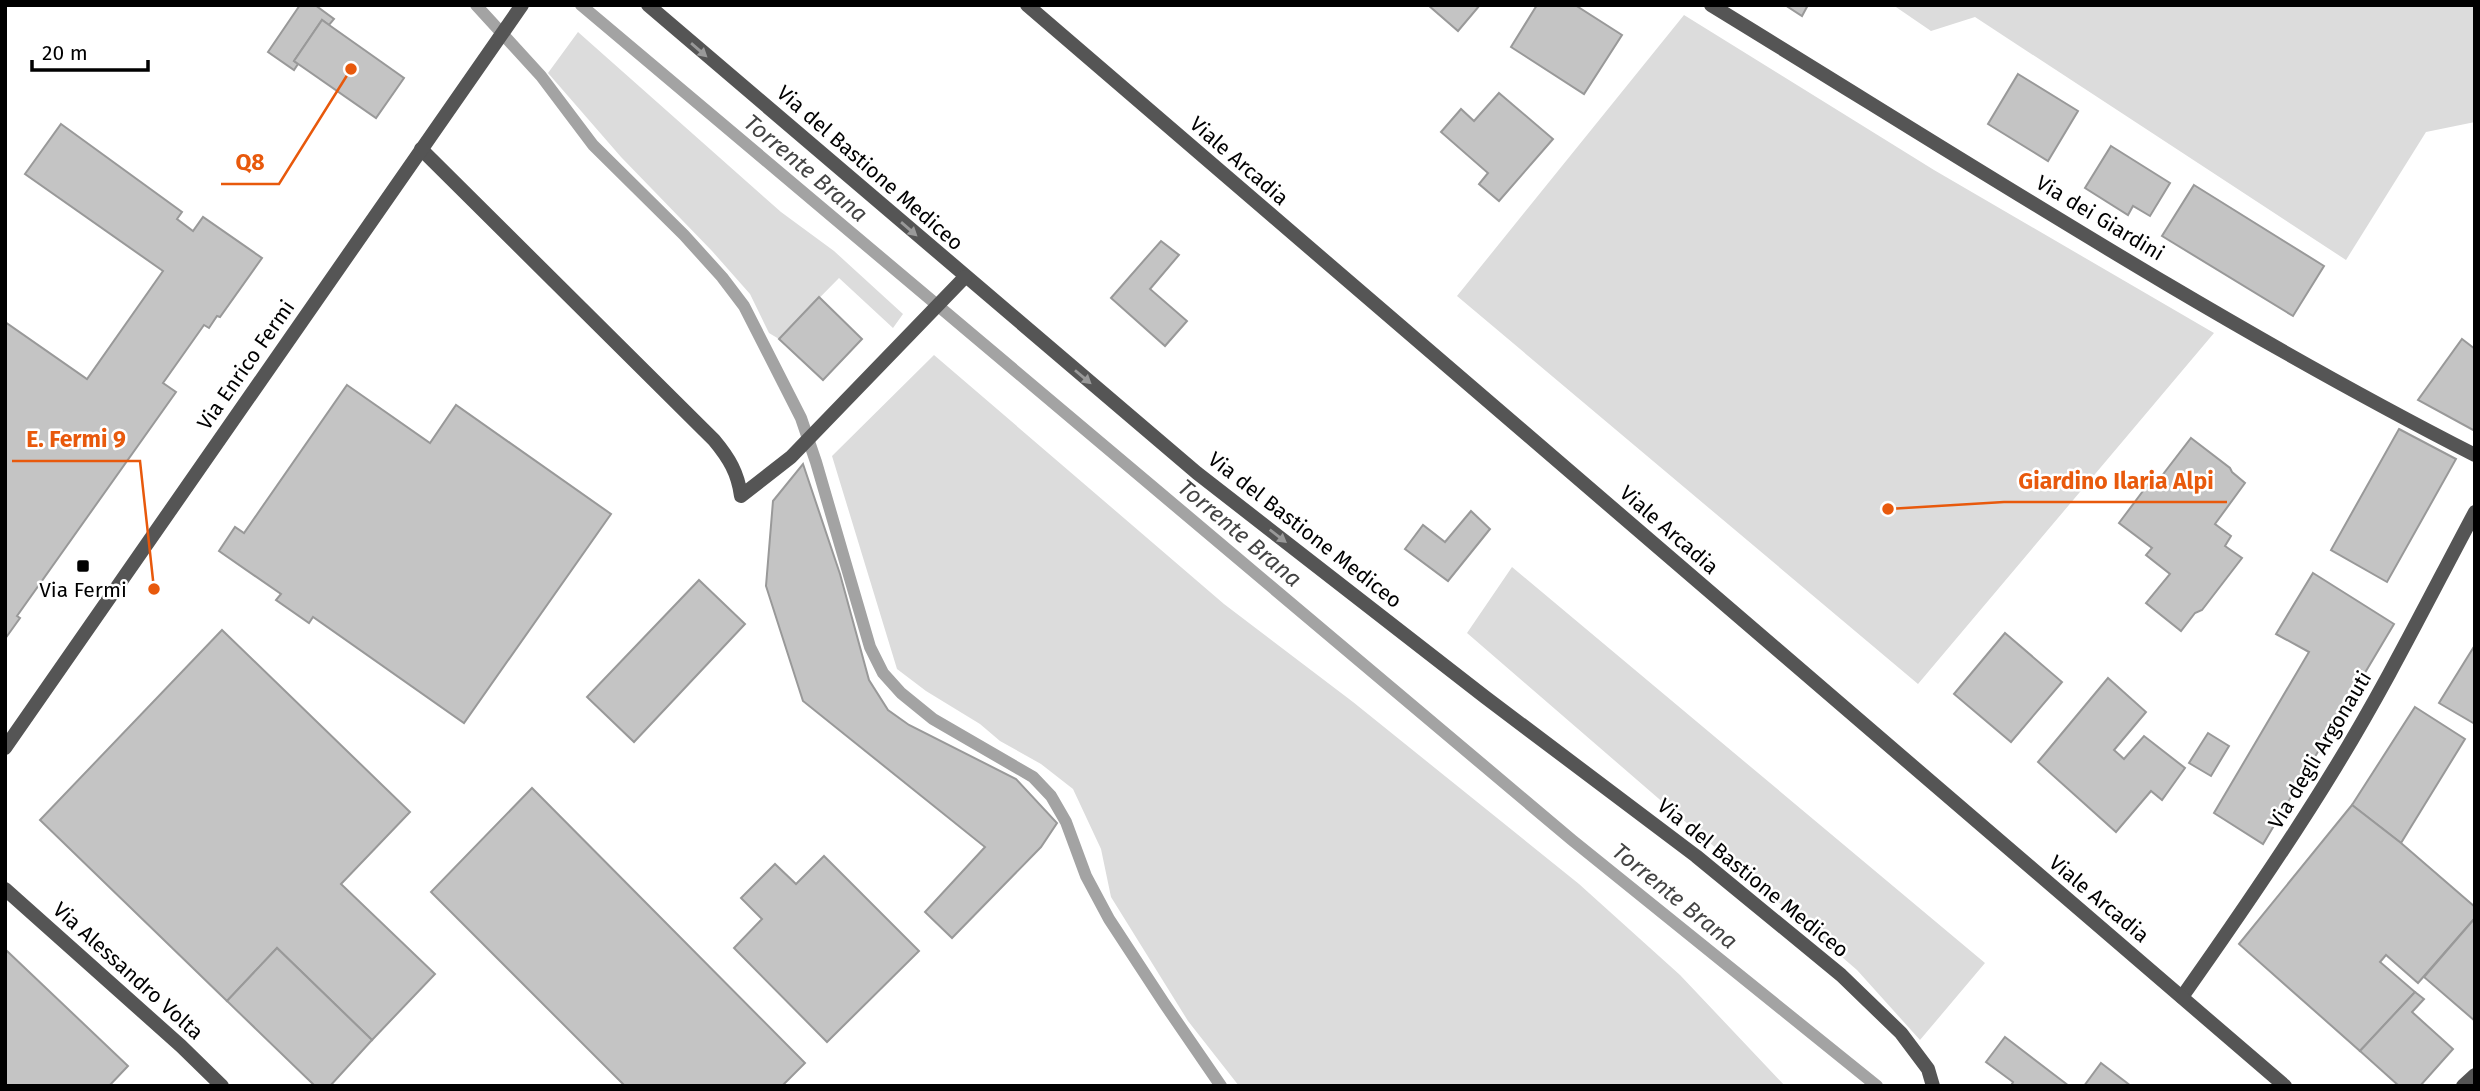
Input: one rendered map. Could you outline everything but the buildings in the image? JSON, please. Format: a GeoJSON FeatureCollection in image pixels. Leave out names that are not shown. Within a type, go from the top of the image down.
{"type":"FeatureCollection","features":[{"type":"Feature","properties":{"kind":"street","name":"Via Enrico Fermi"},"geometry":{"type":"LineString","coordinates":[[5,748],[522,5]]}},
{"type":"Feature","properties":{"kind":"street","name":"Via del Bastione Mediceo"},"geometry":{"type":"LineString","coordinates":[[648,5],[1197,473],[1485,697],[1696,856],[1840,975],[1901,1033],[1928,1069],[1933,1086]]}},
{"type":"Feature","properties":{"kind":"street","name":"Viale Arcadia"},"geometry":{"type":"LineString","coordinates":[[1027,5],[2285,1086]]}},
{"type":"Feature","properties":{"kind":"street","name":"Via dei Giardini"},"geometry":{"type":"LineString","coordinates":[[1711,5],[2250,333],[2475,454]]}},
{"type":"Feature","properties":{"kind":"street"},"geometry":{"type":"LineString","coordinates":[[421,149],[714,440],[731,462],[741,496],[791,457],[965,277]]}},
{"type":"Feature","properties":{"kind":"street","name":"Via degli Argonauti"},"geometry":{"type":"LineString","coordinates":[[2182,997],[2251,900],[2336,766],[2426,608],[2475,512]]}},
{"type":"Feature","properties":{"kind":"street","name":"Via Alessandro Volta"},"geometry":{"type":"LineString","coordinates":[[5,889],[222,1086]]}},
{"type":"Feature","properties":{"kind":"street"},"geometry":{"type":"LineString","coordinates":[[2463,1086],[2475,1075]]}},
{"type":"Feature","properties":{"kind":"shaded area"},"geometry":{"type":"Polygon","coordinates":[[[1893,5],[2475,5],[2475,122],[2426,132],[2346,260],[1975,17],[1931,31],[1893,5]]]}},
{"type":"Feature","properties":{"kind":"shaded area"},"geometry":{"type":"Polygon","coordinates":[[[1684,15],[1934,170],[2214,333],[1918,684],[1457,296],[1684,15]]]}},
{"type":"Feature","properties":{"kind":"shaded area"},"geometry":{"type":"Polygon","coordinates":[[[578,32],[781,212],[834,251],[903,314],[893,328],[839,278],[779,339],[769,333],[750,294],[621,157],[548,73],[578,32]]]}},
{"type":"Feature","properties":{"kind":"shaded area"},"geometry":{"type":"Polygon","coordinates":[[[934,355],[1224,604],[1353,702],[1579,884],[1680,975],[1785,1086],[1239,1086],[1188,1021],[1111,897],[1101,849],[1073,789],[1041,764],[1000,741],[980,724],[926,691],[897,669],[832,456],[934,355]]]}},
{"type":"Feature","properties":{"kind":"shaded area"},"geometry":{"type":"Polygon","coordinates":[[[1512,567],[1985,963],[1920,1040],[1857,970],[1467,633],[1512,567]]]}},
{"type":"Feature","properties":{"kind":"waterway"},"geometry":{"type":"LineString","coordinates":[[476,5],[541,76],[593,145],[684,235],[744,306],[801,418],[870,647],[883,673],[901,693],[933,719],[1033,777],[1051,796],[1066,822],[1086,876],[1109,919],[1221,1086]]}},
{"type":"Feature","properties":{"kind":"waterway","name":"Torrente Brana"},"geometry":{"type":"LineString","coordinates":[[581,5],[1572,840],[1877,1086]]}},
{"type":"Feature","properties":{"kind":"place","name":"Q8"},"geometry":{"type":"Point","coordinates":[351,69]}},
{"type":"Feature","properties":{"kind":"place","name":"Giardino Ilaria Alpi"},"geometry":{"type":"Point","coordinates":[1888,509]}},
{"type":"Feature","properties":{"kind":"place","name":"Via Fermi"},"geometry":{"type":"Point","coordinates":[83,566]}},
{"type":"Feature","properties":{"kind":"place","name":"E. Fermi 9"},"geometry":{"type":"Point","coordinates":[154,589]}}]}
